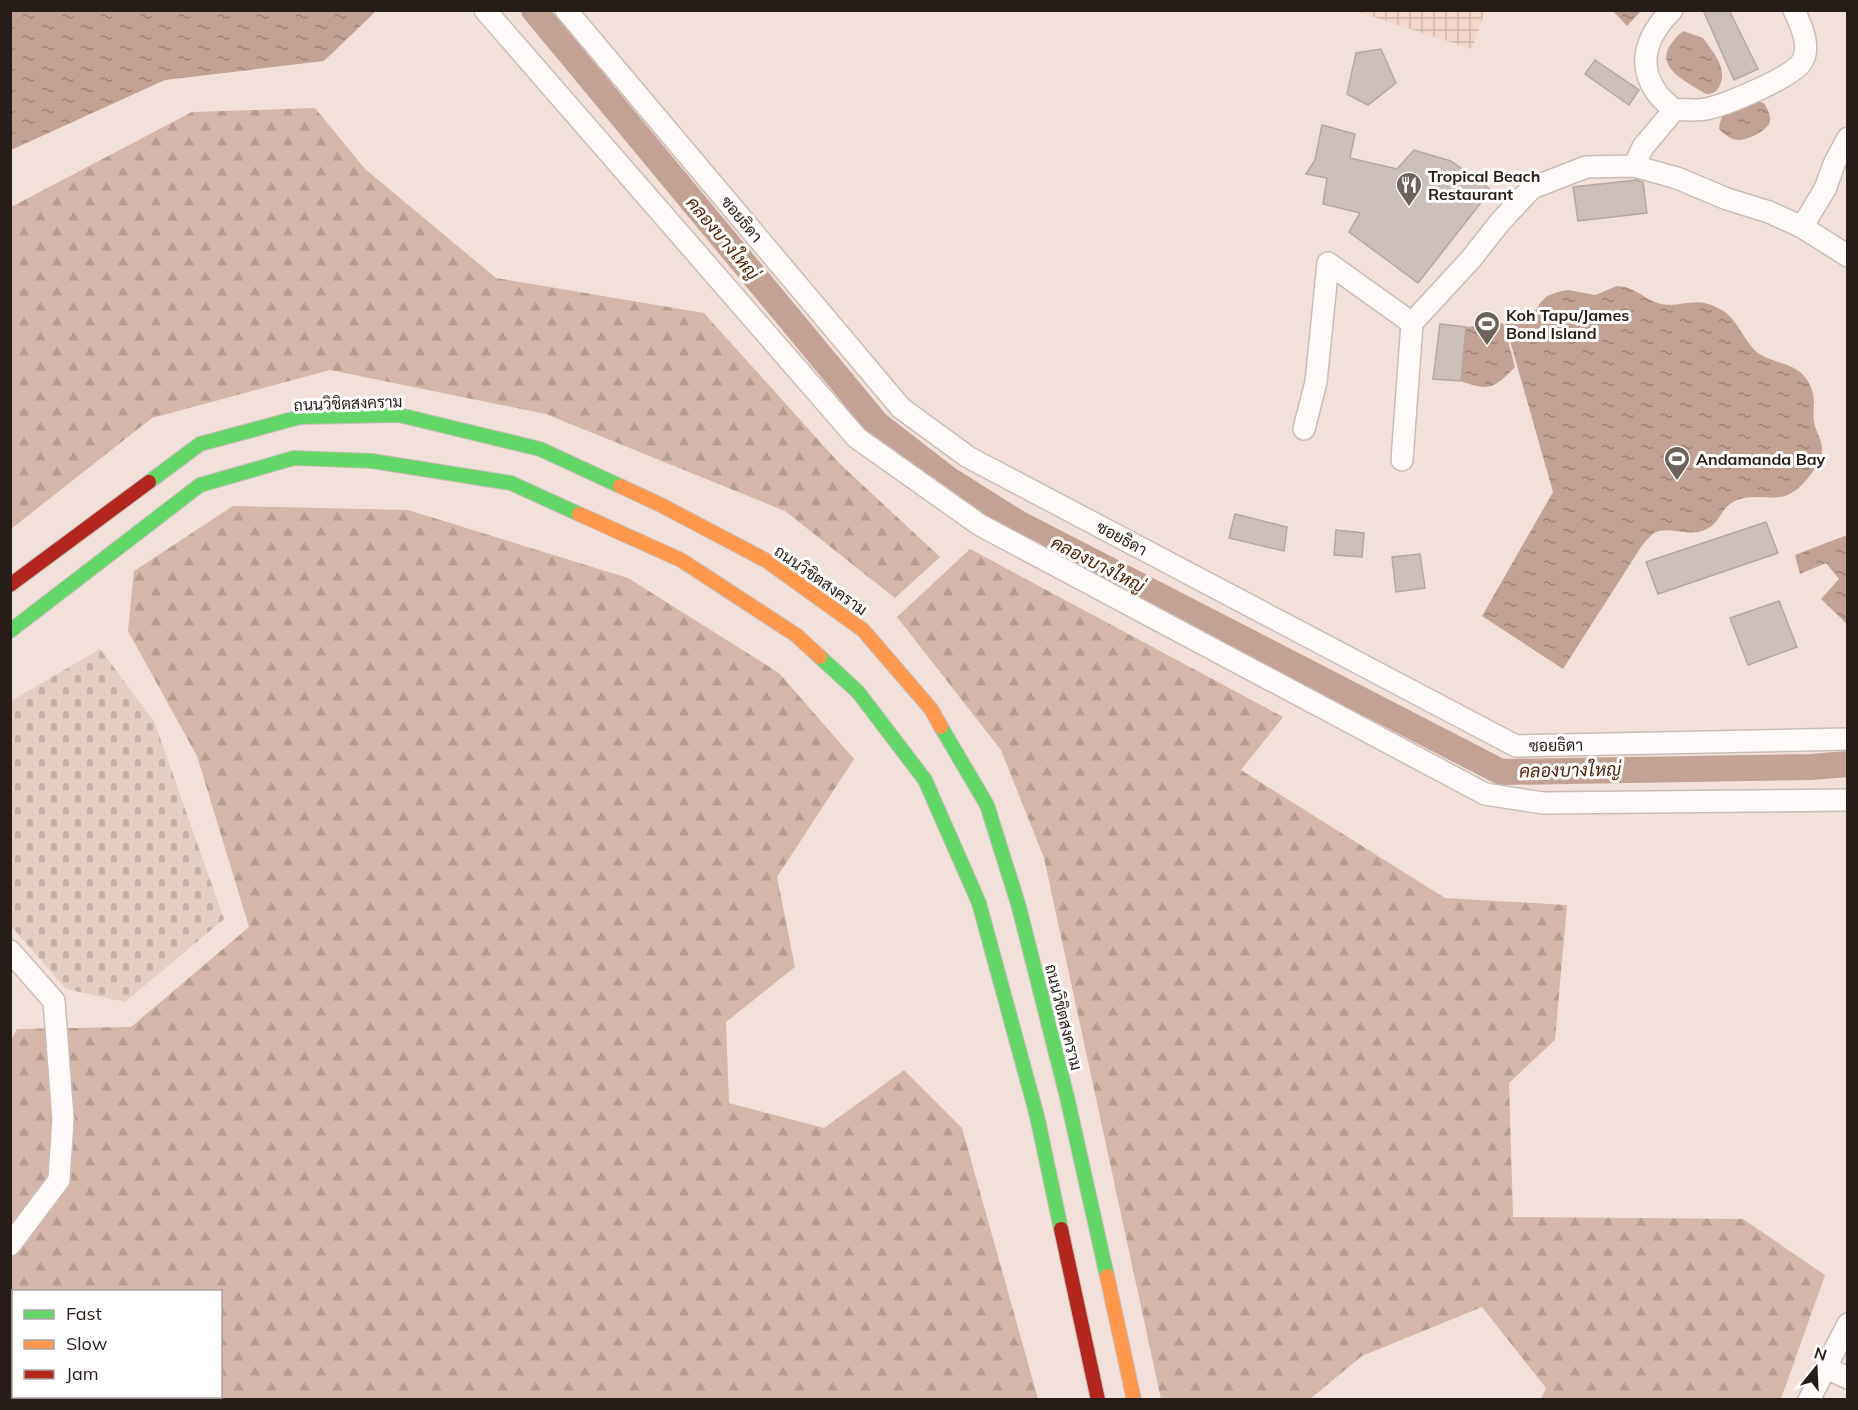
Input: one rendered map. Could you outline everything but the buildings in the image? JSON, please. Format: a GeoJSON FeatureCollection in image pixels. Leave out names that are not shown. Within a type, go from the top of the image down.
{"type":"FeatureCollection","features":[{"type":"Feature","properties":{"kind":"main road","name":"ถนนวิชิตสงคราม"},"geometry":{"type":"LineString","coordinates":[[10,585],[200,444],[300,417],[399,415],[540,449],[658,504],[767,561],[863,630],[931,709],[987,805],[1019,908],[1065,1086],[1134,1400]]}},
{"type":"Feature","properties":{"kind":"main road"},"geometry":{"type":"LineString","coordinates":[[10,631],[200,485],[294,458],[372,461],[511,483],[681,560],[796,635],[858,692],[925,780],[980,903],[1037,1116],[1098,1400]]}},
{"type":"Feature","properties":{"kind":"street"},"geometry":{"type":"LineString","coordinates":[[485,10],[857,438],[980,525],[1485,794],[1543,803],[1848,800]]}},
{"type":"Feature","properties":{"kind":"street","name":"ซอยธิดา"},"geometry":{"type":"LineString","coordinates":[[566,10],[901,408],[968,457],[1516,746],[1848,739]]}},
{"type":"Feature","properties":{"kind":"street"},"geometry":{"type":"LineString","coordinates":[[1672,10],[1657,25],[1647,46],[1647,73],[1657,94],[1674,110],[1706,109],[1788,74],[1802,62],[1805,52],[1805,36],[1794,10]]}},
{"type":"Feature","properties":{"kind":"street"},"geometry":{"type":"LineString","coordinates":[[1634,166],[1643,147],[1674,110]]}},
{"type":"Feature","properties":{"kind":"street"},"geometry":{"type":"LineString","coordinates":[[1802,227],[1825,189],[1835,162],[1848,138]]}},
{"type":"Feature","properties":{"kind":"street"},"geometry":{"type":"LineString","coordinates":[[1402,460],[1412,323],[1532,188],[1586,167],[1634,166],[1677,178],[1727,199],[1769,212],[1802,227],[1848,256]]}},
{"type":"Feature","properties":{"kind":"street"},"geometry":{"type":"LineString","coordinates":[[1304,429],[1316,382],[1328,263],[1412,323]]}},
{"type":"Feature","properties":{"kind":"street"},"geometry":{"type":"LineString","coordinates":[[10,951],[54,1001],[63,1119],[59,1180],[10,1245]]}},
{"type":"Feature","properties":{"kind":"street"},"geometry":{"type":"LineString","coordinates":[[1809,1400],[1848,1324]]}},
{"type":"Feature","properties":{"kind":"street"},"geometry":{"type":"LineString","coordinates":[[1826,1368],[1848,1378]]}},
{"type":"Feature","properties":{"kind":"shaded area"},"geometry":{"type":"Polygon","coordinates":[[[1355,11],[1485,11],[1472,49],[1355,11]]]}},
{"type":"Feature","properties":{"kind":"green space"},"geometry":{"type":"Polygon","coordinates":[[[315,108],[365,169],[496,278],[704,313],[839,463],[940,557],[895,598],[785,511],[546,414],[330,370],[152,418],[11,529],[11,207],[192,112],[315,108]]]}},
{"type":"Feature","properties":{"kind":"green space"},"geometry":{"type":"Polygon","coordinates":[[[233,506],[408,510],[628,578],[779,673],[854,759],[777,877],[795,967],[726,1022],[729,1103],[824,1128],[904,1070],[962,1128],[1038,1399],[11,1400],[10,1042],[17,1029],[131,1027],[249,927],[197,756],[128,631],[134,571],[233,506]]]}},
{"type":"Feature","properties":{"kind":"green space"},"geometry":{"type":"Polygon","coordinates":[[[970,549],[1283,717],[1241,770],[1445,898],[1567,905],[1555,1040],[1509,1083],[1513,1217],[1743,1219],[1825,1275],[1781,1399],[1541,1399],[1546,1388],[1482,1307],[1362,1356],[1310,1399],[1161,1399],[1044,858],[1001,750],[897,617],[970,549]]]}},
{"type":"Feature","properties":{"kind":"green space"},"geometry":{"type":"Polygon","coordinates":[[[100,649],[154,721],[224,919],[125,1002],[66,989],[11,926],[11,701],[100,649]]]}},
{"type":"Feature","properties":{"kind":"water"},"geometry":{"type":"Polygon","coordinates":[[[10,11],[376,11],[324,61],[165,80],[11,150],[10,11]]]}},
{"type":"Feature","properties":{"kind":"water"},"geometry":{"type":"Polygon","coordinates":[[[1613,11],[1641,11],[1627,26],[1613,11]]]}},
{"type":"Feature","properties":{"kind":"water"},"geometry":{"type":"Polygon","coordinates":[[[1683,31],[1703,38],[1721,66],[1722,79],[1719,87],[1711,94],[1706,94],[1685,81],[1670,68],[1667,52],[1672,42],[1683,31]]]}},
{"type":"Feature","properties":{"kind":"water"},"geometry":{"type":"Polygon","coordinates":[[[1754,100],[1764,103],[1770,116],[1766,128],[1743,140],[1728,137],[1719,129],[1726,111],[1735,105],[1754,100]]]}},
{"type":"Feature","properties":{"kind":"water","name":"Andamanda Bay"},"geometry":{"type":"Polygon","coordinates":[[[1617,286],[1629,288],[1652,301],[1666,305],[1694,302],[1720,309],[1731,318],[1758,353],[1796,369],[1808,381],[1812,390],[1814,422],[1822,450],[1819,461],[1812,472],[1792,493],[1780,497],[1752,497],[1735,501],[1706,530],[1687,532],[1663,530],[1651,535],[1563,669],[1482,616],[1553,492],[1505,323],[1536,310],[1547,296],[1558,292],[1568,290],[1595,295],[1617,286]]]}},
{"type":"Feature","properties":{"kind":"water","name":"Koh Tapu/James Bond Island"},"geometry":{"type":"Polygon","coordinates":[[[1503,323],[1515,367],[1497,384],[1491,386],[1478,386],[1461,381],[1466,327],[1503,323]]]}},
{"type":"Feature","properties":{"kind":"water"},"geometry":{"type":"Polygon","coordinates":[[[1847,535],[1848,622],[1846,623],[1821,599],[1839,579],[1826,563],[1800,574],[1795,555],[1847,535]]]}},
{"type":"Feature","properties":{"kind":"waterway","name":"คลองบางใหญ่"},"geometry":{"type":"LineString","coordinates":[[534,10],[877,424],[948,479],[1018,523],[1501,772],[1811,767],[1848,764]]}},
{"type":"Feature","properties":{"kind":"traffic: fast"},"geometry":{"type":"LineString","coordinates":[[149,482],[200,444],[300,417],[399,415],[540,449],[620,486]]}},
{"type":"Feature","properties":{"kind":"traffic: fast"},"geometry":{"type":"LineString","coordinates":[[10,631],[200,485],[294,458],[372,461],[511,483],[579,514]]}},
{"type":"Feature","properties":{"kind":"traffic: fast"},"geometry":{"type":"LineString","coordinates":[[820,657],[858,692],[925,780],[979,903],[1037,1116],[1061,1229]]}},
{"type":"Feature","properties":{"kind":"traffic: fast"},"geometry":{"type":"LineString","coordinates":[[941,727],[987,805],[1019,907],[1067,1097],[1107,1276]]}},
{"type":"Feature","properties":{"kind":"traffic: slow"},"geometry":{"type":"LineString","coordinates":[[620,486],[767,561],[863,630],[931,709],[941,727]]}},
{"type":"Feature","properties":{"kind":"traffic: slow"},"geometry":{"type":"LineString","coordinates":[[579,514],[681,560],[796,635],[820,657]]}},
{"type":"Feature","properties":{"kind":"traffic: slow"},"geometry":{"type":"LineString","coordinates":[[1107,1276],[1134,1400]]}},
{"type":"Feature","properties":{"kind":"traffic: jam"},"geometry":{"type":"LineString","coordinates":[[10,585],[149,482]]}},
{"type":"Feature","properties":{"kind":"traffic: jam"},"geometry":{"type":"LineString","coordinates":[[1061,1229],[1098,1400]]}},
{"type":"Feature","properties":{"kind":"place","name":"Tropical Beach Restaurant"},"geometry":{"type":"Point","coordinates":[1409,208]}},
{"type":"Feature","properties":{"kind":"place","name":"Koh Tapu/James Bond Island"},"geometry":{"type":"Point","coordinates":[1487,347]}},
{"type":"Feature","properties":{"kind":"place","name":"Andamanda Bay"},"geometry":{"type":"Point","coordinates":[1677,482]}}]}
